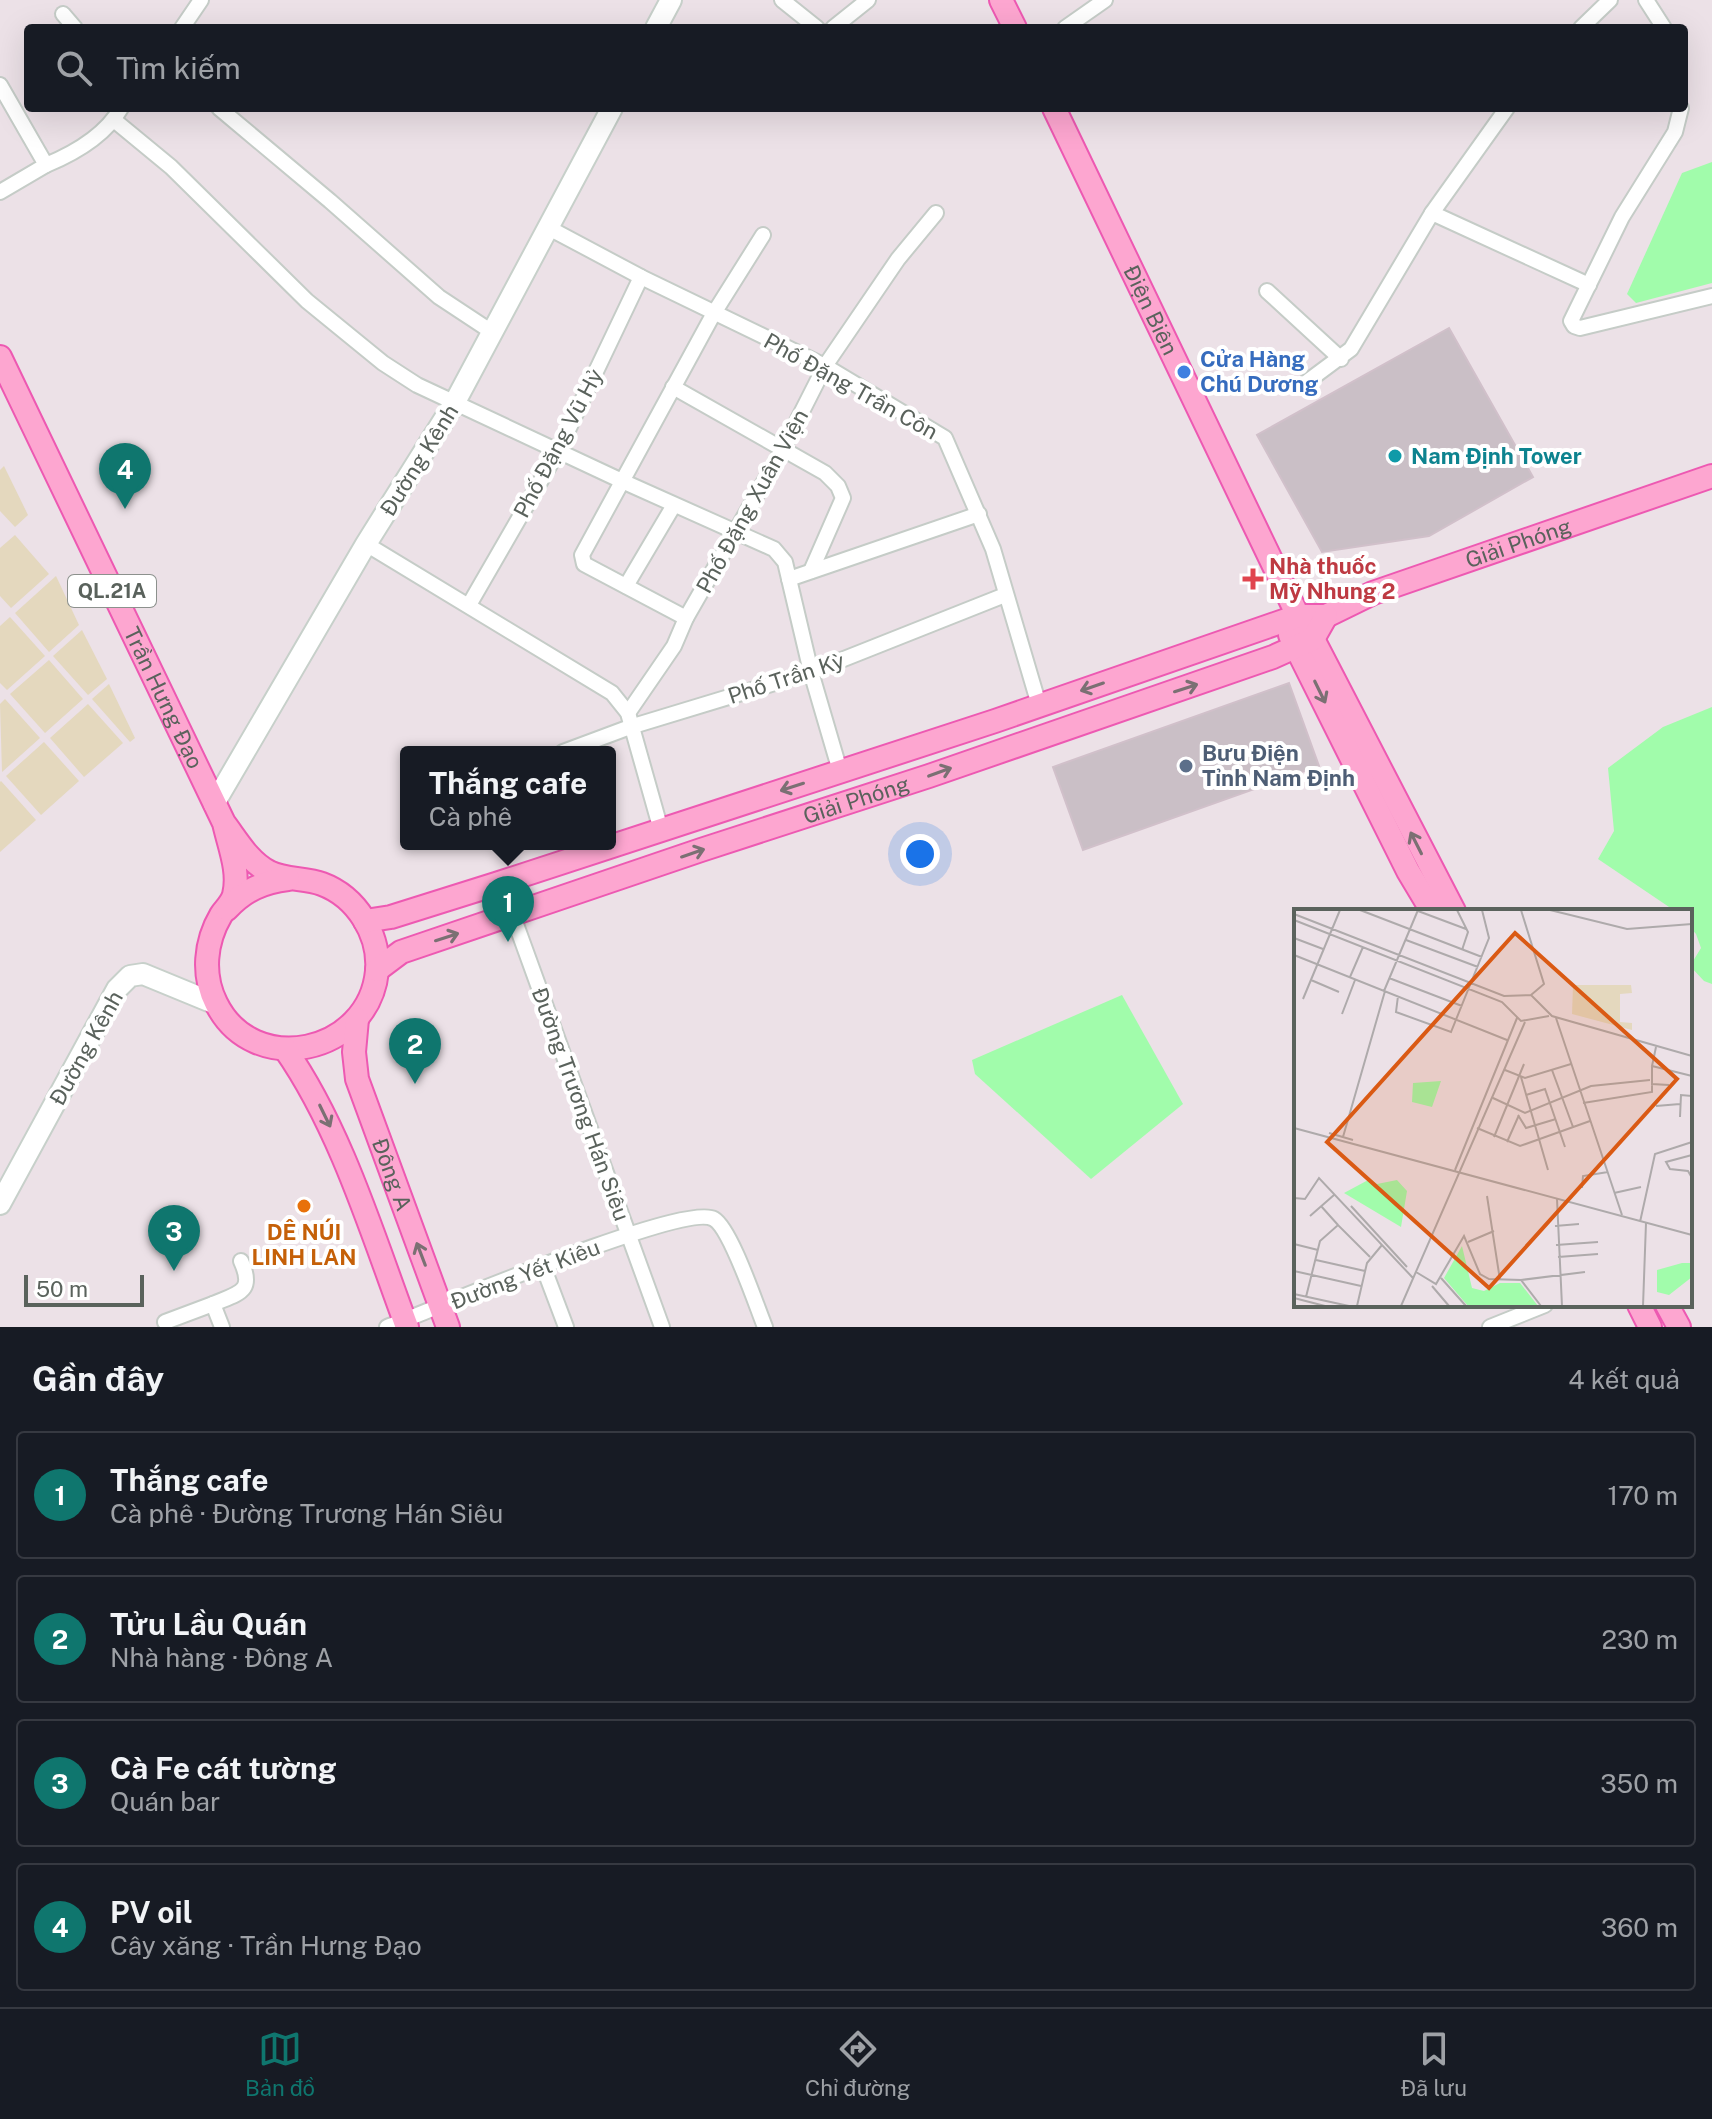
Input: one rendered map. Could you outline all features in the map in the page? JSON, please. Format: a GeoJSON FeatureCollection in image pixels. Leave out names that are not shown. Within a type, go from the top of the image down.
{"type":"FeatureCollection","features":[{"type":"Feature","properties":{"kind":"main road"},"geometry":{"type":"LineString","coordinates":[[1001,0],[1013,24]]}},
{"type":"Feature","properties":{"kind":"main road","name":"Điện Biên"},"geometry":{"type":"LineString","coordinates":[[1056,112],[1305,643],[1408,871],[1431,909]]}},
{"type":"Feature","properties":{"kind":"main road","name":"Trần Hưng Đạo"},"geometry":{"type":"LineString","coordinates":[[0,357],[219,814]]}},
{"type":"Feature","properties":{"kind":"main road","name":"Giải Phóng"},"geometry":{"type":"LineString","coordinates":[[616,845],[1039,705],[1290,611],[1326,616],[1373,593],[1712,476]]}},
{"type":"Feature","properties":{"kind":"main road"},"geometry":{"type":"LineString","coordinates":[[1305,643],[1326,616]]}},
{"type":"Feature","properties":{"kind":"main road","name":"Điện Biên"},"geometry":{"type":"LineString","coordinates":[[1305,643],[1453,909]]}},
{"type":"Feature","properties":{"kind":"main road","name":"Giải Phóng"},"geometry":{"type":"LineString","coordinates":[[377,970],[401,952],[1225,675],[1305,643]]}},
{"type":"Feature","properties":{"kind":"main road"},"geometry":{"type":"LineString","coordinates":[[219,814],[254,862],[271,874],[324,885],[354,906],[365,921],[374,940],[377,970],[371,996],[357,1019],[337,1037],[312,1047],[285,1049],[258,1043],[234,1027],[216,1004],[207,976],[208,945],[220,917],[233,898],[236,874],[219,814]]}},
{"type":"Feature","properties":{"kind":"main road","name":"Giải Phóng"},"geometry":{"type":"LineString","coordinates":[[365,921],[391,917],[600,850]]}},
{"type":"Feature","properties":{"kind":"main road"},"geometry":{"type":"LineString","coordinates":[[220,917],[241,894],[269,881],[297,878]]}},
{"type":"Feature","properties":{"kind":"main road","name":"Đông A"},"geometry":{"type":"LineString","coordinates":[[357,1019],[354,1052],[357,1079],[444,1317]]}},
{"type":"Feature","properties":{"kind":"main road","name":"Đông A"},"geometry":{"type":"LineString","coordinates":[[285,1049],[305,1077],[328,1120],[400,1325]]}},
{"type":"Feature","properties":{"kind":"main road"},"geometry":{"type":"LineString","coordinates":[[1640,1307],[1650,1327]]}},
{"type":"Feature","properties":{"kind":"main road"},"geometry":{"type":"LineString","coordinates":[[1668,1307],[1679,1327]]}},
{"type":"Feature","properties":{"kind":"street"},"geometry":{"type":"LineString","coordinates":[[185,24],[201,0]]}},
{"type":"Feature","properties":{"kind":"street"},"geometry":{"type":"LineString","coordinates":[[658,24],[671,0]]}},
{"type":"Feature","properties":{"kind":"street"},"geometry":{"type":"LineString","coordinates":[[782,0],[812,24]]}},
{"type":"Feature","properties":{"kind":"street"},"geometry":{"type":"LineString","coordinates":[[838,24],[868,0]]}},
{"type":"Feature","properties":{"kind":"street"},"geometry":{"type":"LineString","coordinates":[[1071,24],[1105,0]]}},
{"type":"Feature","properties":{"kind":"street"},"geometry":{"type":"LineString","coordinates":[[1585,24],[1610,0]]}},
{"type":"Feature","properties":{"kind":"street"},"geometry":{"type":"LineString","coordinates":[[1646,0],[1661,24]]}},
{"type":"Feature","properties":{"kind":"street"},"geometry":{"type":"LineString","coordinates":[[63,14],[72,24]]}},
{"type":"Feature","properties":{"kind":"street"},"geometry":{"type":"LineString","coordinates":[[0,85],[46,165]]}},
{"type":"Feature","properties":{"kind":"street"},"geometry":{"type":"LineString","coordinates":[[224,112],[439,297],[492,332]]}},
{"type":"Feature","properties":{"kind":"street","name":"Đường Kênh"},"geometry":{"type":"LineString","coordinates":[[219,814],[366,544],[455,402],[610,112]]}},
{"type":"Feature","properties":{"kind":"street"},"geometry":{"type":"LineString","coordinates":[[1304,384],[1351,349],[1432,213],[1504,112]]}},
{"type":"Feature","properties":{"kind":"street"},"geometry":{"type":"LineString","coordinates":[[1680,112],[1675,132],[1622,217],[1571,321],[1580,328],[1712,296]]}},
{"type":"Feature","properties":{"kind":"street"},"geometry":{"type":"LineString","coordinates":[[0,192],[46,165],[72,154],[118,114],[307,301],[383,363],[417,385],[774,549],[785,562],[811,672],[840,771]]}},
{"type":"Feature","properties":{"kind":"street","name":"Phố Đặng Xuân Viện"},"geometry":{"type":"LineString","coordinates":[[629,720],[674,646],[686,618],[783,449],[825,366],[898,259],[936,213]]}},
{"type":"Feature","properties":{"kind":"street"},"geometry":{"type":"LineString","coordinates":[[1432,213],[1589,285]]}},
{"type":"Feature","properties":{"kind":"street","name":"Phố Đặng Trần Côn"},"geometry":{"type":"LineString","coordinates":[[547,227],[641,277],[825,366],[945,438],[979,514],[1039,705]]}},
{"type":"Feature","properties":{"kind":"street"},"geometry":{"type":"LineString","coordinates":[[686,618],[584,564],[582,555],[714,313],[763,235]]}},
{"type":"Feature","properties":{"kind":"street","name":"Phố Đặng Vũ Hỷ"},"geometry":{"type":"LineString","coordinates":[[469,605],[559,449],[641,277]]}},
{"type":"Feature","properties":{"kind":"street"},"geometry":{"type":"LineString","coordinates":[[1267,291],[1341,359]]}},
{"type":"Feature","properties":{"kind":"street"},"geometry":{"type":"LineString","coordinates":[[673,387],[825,473],[838,486],[843,498],[811,571]]}},
{"type":"Feature","properties":{"kind":"street"},"geometry":{"type":"LineString","coordinates":[[626,586],[674,505]]}},
{"type":"Feature","properties":{"kind":"street"},"geometry":{"type":"LineString","coordinates":[[789,579],[979,514]]}},
{"type":"Feature","properties":{"kind":"street"},"geometry":{"type":"LineString","coordinates":[[366,544],[612,693],[629,720],[661,830]]}},
{"type":"Feature","properties":{"kind":"street","name":"Phố Trần Kỳ"},"geometry":{"type":"LineString","coordinates":[[575,746],[629,720],[811,672],[1005,595]]}},
{"type":"Feature","properties":{"kind":"street","name":"Đường Trương Hán Siêu"},"geometry":{"type":"LineString","coordinates":[[496,884],[513,916],[662,1327]]}},
{"type":"Feature","properties":{"kind":"street","name":"Đường Kênh"},"geometry":{"type":"LineString","coordinates":[[0,1204],[117,989],[130,976],[143,974],[216,1004]]}},
{"type":"Feature","properties":{"kind":"street","name":"Đường Yết Kiêu"},"geometry":{"type":"LineString","coordinates":[[400,1325],[444,1317],[543,1266],[627,1234],[696,1216],[708,1216],[725,1229],[765,1327]]}},
{"type":"Feature","properties":{"kind":"street"},"geometry":{"type":"LineString","coordinates":[[165,1322],[242,1292],[248,1277],[241,1261]]}},
{"type":"Feature","properties":{"kind":"street"},"geometry":{"type":"LineString","coordinates":[[543,1266],[566,1327]]}},
{"type":"Feature","properties":{"kind":"street"},"geometry":{"type":"LineString","coordinates":[[213,1304],[222,1327]]}},
{"type":"Feature","properties":{"kind":"street"},"geometry":{"type":"LineString","coordinates":[[1490,1327],[1540,1307]]}},
{"type":"Feature","properties":{"kind":"shaded area"},"geometry":{"type":"Polygon","coordinates":[[[1712,162],[1712,283],[1636,303],[1627,294],[1682,173],[1712,162]]]}},
{"type":"Feature","properties":{"kind":"shaded area"},"geometry":{"type":"Polygon","coordinates":[[[4,466],[28,515],[15,527],[0,511],[0,470],[4,466]]]}},
{"type":"Feature","properties":{"kind":"shaded area"},"geometry":{"type":"Polygon","coordinates":[[[15,535],[49,574],[11,608],[0,596],[0,548],[15,535]]]}},
{"type":"Feature","properties":{"kind":"shaded area"},"geometry":{"type":"Polygon","coordinates":[[[56,576],[79,625],[49,652],[15,613],[56,576]]]}},
{"type":"Feature","properties":{"kind":"shaded area"},"geometry":{"type":"Polygon","coordinates":[[[10,617],[45,656],[7,690],[0,683],[0,626],[10,617]]]}},
{"type":"Feature","properties":{"kind":"shaded area"},"geometry":{"type":"Polygon","coordinates":[[[82,630],[107,679],[88,695],[53,656],[82,630]]]}},
{"type":"Feature","properties":{"kind":"shaded area"},"geometry":{"type":"Polygon","coordinates":[[[49,660],[83,699],[45,733],[10,694],[49,660]]]}},
{"type":"Feature","properties":{"kind":"shaded area"},"geometry":{"type":"Polygon","coordinates":[[[109,684],[135,738],[130,742],[92,699],[109,684]]]}},
{"type":"Feature","properties":{"kind":"shaded area"},"geometry":{"type":"Polygon","coordinates":[[[5,699],[40,738],[2,772],[0,704],[5,699]]]}},
{"type":"Feature","properties":{"kind":"shaded area"},"geometry":{"type":"Polygon","coordinates":[[[88,704],[123,743],[84,777],[50,738],[88,704]]]}},
{"type":"Feature","properties":{"kind":"shaded area"},"geometry":{"type":"Polygon","coordinates":[[[1712,707],[1712,984],[1704,981],[1692,968],[1701,948],[1692,929],[1692,909],[1672,909],[1598,859],[1614,831],[1608,768],[1663,727],[1712,707]]]}},
{"type":"Feature","properties":{"kind":"shaded area"},"geometry":{"type":"Polygon","coordinates":[[[44,742],[79,781],[41,815],[6,776],[44,742]]]}},
{"type":"Feature","properties":{"kind":"shaded area"},"geometry":{"type":"Polygon","coordinates":[[[0,782],[36,820],[0,852],[0,782]]]}},
{"type":"Feature","properties":{"kind":"shaded area"},"geometry":{"type":"Polygon","coordinates":[[[1122,995],[1183,1104],[1091,1179],[975,1074],[972,1060],[1122,995]]]}},
{"type":"Feature","properties":{"kind":"building","name":"Nam Định Tower"},"geometry":{"type":"Polygon","coordinates":[[[1449,328],[1533,477],[1429,536],[1322,552],[1257,435],[1449,328]]]}},
{"type":"Feature","properties":{"kind":"building","name":"Bưu Điện Tỉnh Nam Định"},"geometry":{"type":"Polygon","coordinates":[[[1289,683],[1319,766],[1083,850],[1053,767],[1289,683]]]}},
{"type":"Feature","properties":{"kind":"place","name":"Cửa Hàng Chú Dương"},"geometry":{"type":"Point","coordinates":[1184,372]}},
{"type":"Feature","properties":{"kind":"place","name":"Nam Định Tower"},"geometry":{"type":"Point","coordinates":[1395,456]}},
{"type":"Feature","properties":{"kind":"place","name":"PV oil"},"geometry":{"type":"Point","coordinates":[125,509]}},
{"type":"Feature","properties":{"kind":"place","name":"Nhà thuốc Mỹ Nhung 2"},"geometry":{"type":"Point","coordinates":[1253,579]}},
{"type":"Feature","properties":{"kind":"place","name":"Bưu Điện Tỉnh Nam Định"},"geometry":{"type":"Point","coordinates":[1186,766]}},
{"type":"Feature","properties":{"kind":"place","name":"Thắng cafe"},"geometry":{"type":"Point","coordinates":[508,942]}},
{"type":"Feature","properties":{"kind":"place","name":"Tửu Lầu Quán"},"geometry":{"type":"Point","coordinates":[415,1084]}},
{"type":"Feature","properties":{"kind":"place","name":"DÊ NÚI LINH LAN"},"geometry":{"type":"Point","coordinates":[304,1206]}},
{"type":"Feature","properties":{"kind":"place","name":"Cà Fe cát tường"},"geometry":{"type":"Point","coordinates":[174,1271]}}]}
